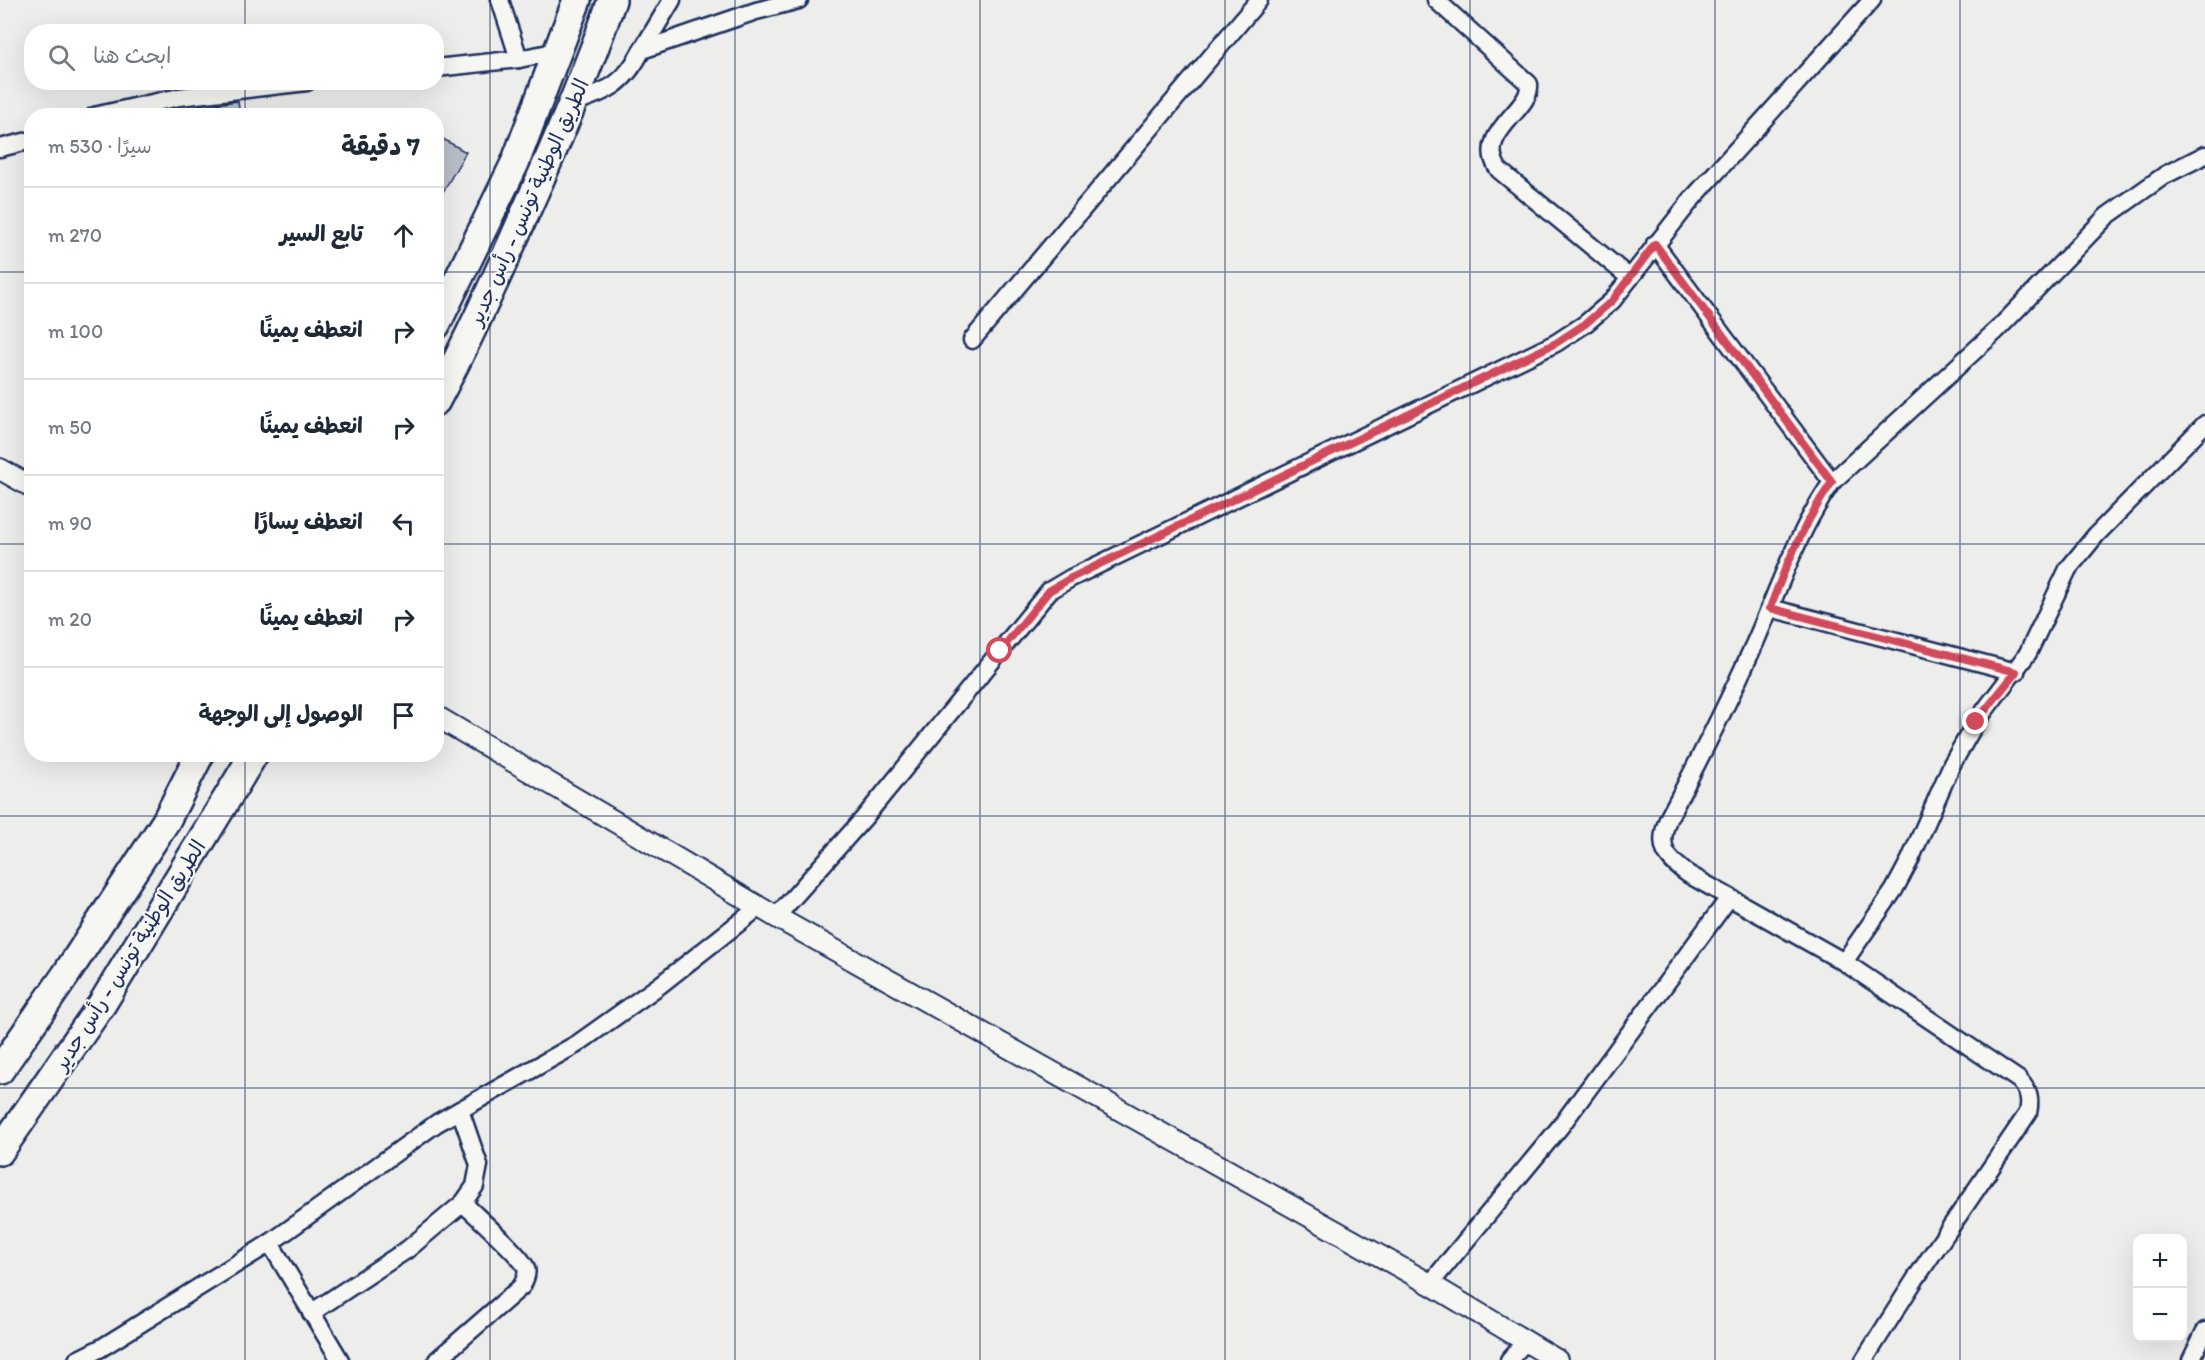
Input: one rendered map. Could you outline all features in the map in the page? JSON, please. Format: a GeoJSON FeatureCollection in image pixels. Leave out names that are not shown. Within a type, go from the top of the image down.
{"type":"FeatureCollection","features":[{"type":"Feature","properties":{"kind":"highway","name":"الطريق الوطنية تونس - رأس جدير"},"geometry":{"type":"LineString","coordinates":[[444,309],[515,163],[577,0]]}},
{"type":"Feature","properties":{"kind":"highway","name":"الطريق الوطنية تونس - رأس جدير"},"geometry":{"type":"LineString","coordinates":[[444,385],[493,286],[573,104],[612,0]]}},
{"type":"Feature","properties":{"kind":"highway","name":"الطريق الوطنية تونس - رأس جدير"},"geometry":{"type":"LineString","coordinates":[[0,1070],[65,976],[166,821],[196,762]]}},
{"type":"Feature","properties":{"kind":"highway","name":"الطريق الوطنية تونس - رأس جدير"},"geometry":{"type":"LineString","coordinates":[[0,1152],[102,1004],[249,762]]}},
{"type":"Feature","properties":{"kind":"street"},"geometry":{"type":"LineString","coordinates":[[500,0],[519,59]]}},
{"type":"Feature","properties":{"kind":"street"},"geometry":{"type":"LineString","coordinates":[[573,104],[611,89],[632,69],[672,0]]}},
{"type":"Feature","properties":{"kind":"street"},"geometry":{"type":"LineString","coordinates":[[642,51],[756,11],[799,0]]}},
{"type":"Feature","properties":{"kind":"street"},"geometry":{"type":"LineString","coordinates":[[972,340],[1259,0]]}},
{"type":"Feature","properties":{"kind":"street"},"geometry":{"type":"LineString","coordinates":[[1436,0],[1529,84],[1528,93],[1493,144],[1492,159],[1499,170],[1630,278]]}},
{"type":"Feature","properties":{"kind":"street"},"geometry":{"type":"LineString","coordinates":[[776,917],[864,818],[1049,591],[1071,578],[1556,343],[1585,324],[1612,301],[1692,199],[1872,0]]}},
{"type":"Feature","properties":{"kind":"street"},"geometry":{"type":"LineString","coordinates":[[444,67],[519,59],[559,51]]}},
{"type":"Feature","properties":{"kind":"street"},"geometry":{"type":"LineString","coordinates":[[130,108],[179,97],[238,90]]}},
{"type":"Feature","properties":{"kind":"street"},"geometry":{"type":"LineString","coordinates":[[0,148],[24,142]]}},
{"type":"Feature","properties":{"kind":"street"},"geometry":{"type":"LineString","coordinates":[[1864,1360],[1916,1278],[2028,1113],[2030,1101],[2027,1090],[2019,1080],[1844,962],[1729,898],[1671,862],[1665,853],[1662,834],[1756,641],[1796,544],[1832,482],[1997,330],[2107,216],[2165,175],[2205,155]]}},
{"type":"Feature","properties":{"kind":"street"},"geometry":{"type":"LineString","coordinates":[[1655,244],[1832,482]]}},
{"type":"Feature","properties":{"kind":"street"},"geometry":{"type":"LineString","coordinates":[[1844,962],[1894,890],[1910,860],[1952,764],[1976,722],[2016,672],[2028,653],[2068,569],[2096,535],[2205,424]]}},
{"type":"Feature","properties":{"kind":"street"},"geometry":{"type":"LineString","coordinates":[[0,469],[24,482]]}},
{"type":"Feature","properties":{"kind":"street"},"geometry":{"type":"LineString","coordinates":[[1770,608],[2016,672]]}},
{"type":"Feature","properties":{"kind":"street"},"geometry":{"type":"LineString","coordinates":[[444,721],[776,917],[1430,1284],[1557,1360]]}},
{"type":"Feature","properties":{"kind":"street"},"geometry":{"type":"LineString","coordinates":[[1430,1284],[1560,1127],[1729,898]]}},
{"type":"Feature","properties":{"kind":"street"},"geometry":{"type":"LineString","coordinates":[[77,1360],[101,1348],[270,1243],[437,1123],[577,1044],[660,985],[759,907]]}},
{"type":"Feature","properties":{"kind":"street"},"geometry":{"type":"LineString","coordinates":[[311,1312],[408,1249],[464,1203],[475,1186],[479,1165],[460,1110]]}},
{"type":"Feature","properties":{"kind":"street"},"geometry":{"type":"LineString","coordinates":[[437,1360],[522,1286],[526,1276],[526,1268],[518,1257],[464,1203]]}},
{"type":"Feature","properties":{"kind":"street"},"geometry":{"type":"LineString","coordinates":[[270,1243],[340,1360]]}},
{"type":"Feature","properties":{"kind":"street"},"geometry":{"type":"LineString","coordinates":[[2192,1360],[2205,1331]]}},
{"type":"Feature","properties":{"kind":"street"},"geometry":{"type":"LineString","coordinates":[[1509,1360],[1525,1342]]}},
{"type":"Feature","properties":{"kind":"building"},"geometry":{"type":"Polygon","coordinates":[[[238,101],[239,108],[195,108],[238,101]]]}},
{"type":"Feature","properties":{"kind":"building"},"geometry":{"type":"Polygon","coordinates":[[[444,140],[466,152],[444,190],[444,140]]]}},
{"type":"Feature","properties":{"kind":"route"},"geometry":{"type":"LineString","coordinates":[[1000,651],[1049,591],[1071,578],[1556,343],[1585,324],[1612,301],[1655,244],[1832,482],[1796,544],[1770,608],[2016,672],[1996,694],[1976,722]]}}]}
